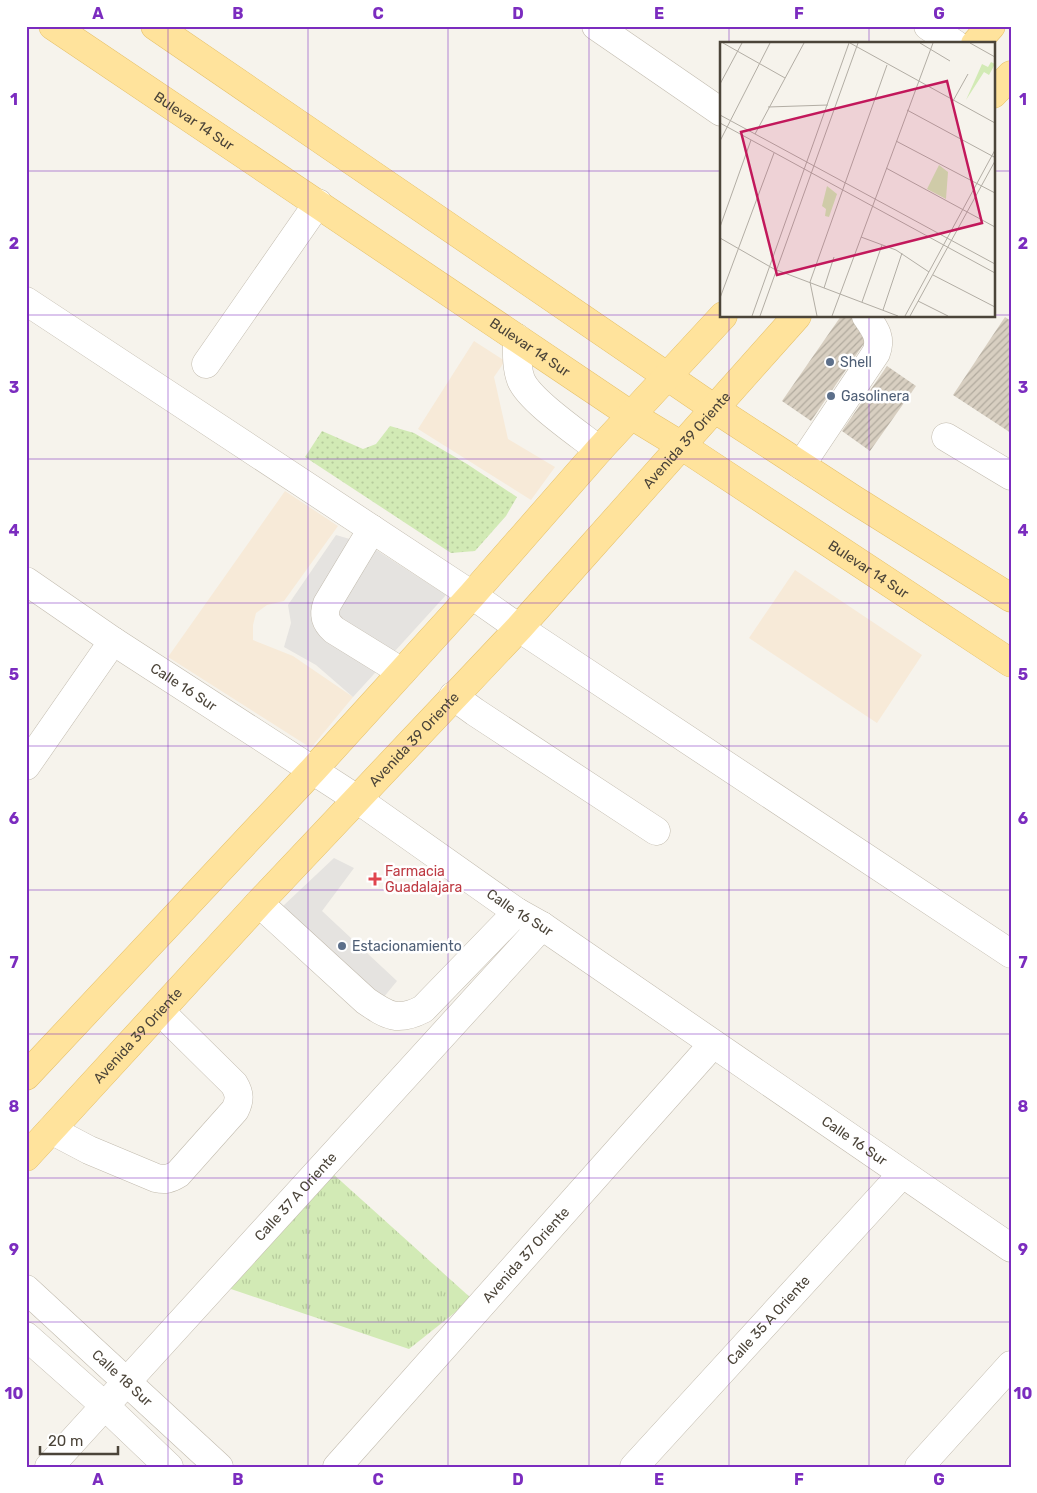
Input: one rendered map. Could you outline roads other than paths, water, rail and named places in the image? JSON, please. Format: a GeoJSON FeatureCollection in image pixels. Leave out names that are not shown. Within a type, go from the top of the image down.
{"type":"FeatureCollection","features":[{"type":"Feature","properties":{"kind":"main road","name":"Bulevar 14 Sur"},"geometry":{"type":"LineString","coordinates":[[53,26],[631,415],[682,446],[1011,663]]}},
{"type":"Feature","properties":{"kind":"main road"},"geometry":{"type":"LineString","coordinates":[[977,42],[991,26]]}},
{"type":"Feature","properties":{"kind":"main road"},"geometry":{"type":"LineString","coordinates":[[172,31],[716,409],[1011,598]]}},
{"type":"Feature","properties":{"kind":"main road"},"geometry":{"type":"LineString","coordinates":[[26,1076],[313,770],[472,595],[599,450],[721,318]]}},
{"type":"Feature","properties":{"kind":"main road","name":"Avenida 39 Oriente"},"geometry":{"type":"LineString","coordinates":[[26,1158],[260,902],[518,628],[716,409],[795,318]]}},
{"type":"Feature","properties":{"kind":"street"},"geometry":{"type":"LineString","coordinates":[[596,26],[720,111]]}},
{"type":"Feature","properties":{"kind":"street"},"geometry":{"type":"LineString","coordinates":[[928,26],[952,42]]}},
{"type":"Feature","properties":{"kind":"street"},"geometry":{"type":"LineString","coordinates":[[206,364],[318,203]]}},
{"type":"Feature","properties":{"kind":"street"},"geometry":{"type":"LineString","coordinates":[[26,301],[1011,954]]}},
{"type":"Feature","properties":{"kind":"street"},"geometry":{"type":"LineString","coordinates":[[801,465],[876,353],[879,346],[879,338],[867,318]]}},
{"type":"Feature","properties":{"kind":"street"},"geometry":{"type":"LineString","coordinates":[[518,338],[517,365],[521,381],[532,397],[599,450]]}},
{"type":"Feature","properties":{"kind":"street"},"geometry":{"type":"LineString","coordinates":[[946,437],[1011,476]]}},
{"type":"Feature","properties":{"kind":"street"},"geometry":{"type":"LineString","coordinates":[[372,529],[327,604],[324,613],[326,623],[334,630],[402,672]]}},
{"type":"Feature","properties":{"kind":"street","name":"Calle 16 Sur"},"geometry":{"type":"LineString","coordinates":[[26,581],[313,770],[517,912],[542,926],[1011,1248]]}},
{"type":"Feature","properties":{"kind":"street"},"geometry":{"type":"LineString","coordinates":[[26,766],[113,640]]}},
{"type":"Feature","properties":{"kind":"street"},"geometry":{"type":"LineString","coordinates":[[453,696],[656,831]]}},
{"type":"Feature","properties":{"kind":"street"},"geometry":{"type":"LineString","coordinates":[[260,902],[366,1001],[382,1012],[393,1016],[409,1016],[423,1009],[517,912]]}},
{"type":"Feature","properties":{"kind":"street","name":"Calle 37 A Oriente"},"geometry":{"type":"LineString","coordinates":[[49,1467],[542,926]]}},
{"type":"Feature","properties":{"kind":"street"},"geometry":{"type":"LineString","coordinates":[[51,1130],[88,1150],[156,1178],[164,1180],[178,1174],[235,1110],[239,1102],[239,1092],[234,1084],[160,1011]]}},
{"type":"Feature","properties":{"kind":"street","name":"Avenida 37 Oriente"},"geometry":{"type":"LineString","coordinates":[[337,1467],[713,1044]]}},
{"type":"Feature","properties":{"kind":"street","name":"Calle 35 A Oriente"},"geometry":{"type":"LineString","coordinates":[[634,1467],[902,1174]]}},
{"type":"Feature","properties":{"kind":"street","name":"Calle 18 Sur"},"geometry":{"type":"LineString","coordinates":[[26,1289],[219,1467]]}},
{"type":"Feature","properties":{"kind":"street"},"geometry":{"type":"LineString","coordinates":[[26,1336],[105,1406],[169,1467]]}},
{"type":"Feature","properties":{"kind":"street"},"geometry":{"type":"LineString","coordinates":[[919,1467],[1011,1365]]}},
{"type":"Feature","properties":{"kind":"place","name":"Shell"},"geometry":{"type":"Point","coordinates":[830,362]}},
{"type":"Feature","properties":{"kind":"place","name":"Gasolinera"},"geometry":{"type":"Point","coordinates":[831,396]}},
{"type":"Feature","properties":{"kind":"place","name":"Farmacia Guadalajara"},"geometry":{"type":"Point","coordinates":[375,879]}},
{"type":"Feature","properties":{"kind":"place","name":"Estacionamiento"},"geometry":{"type":"Point","coordinates":[342,946]}}]}
